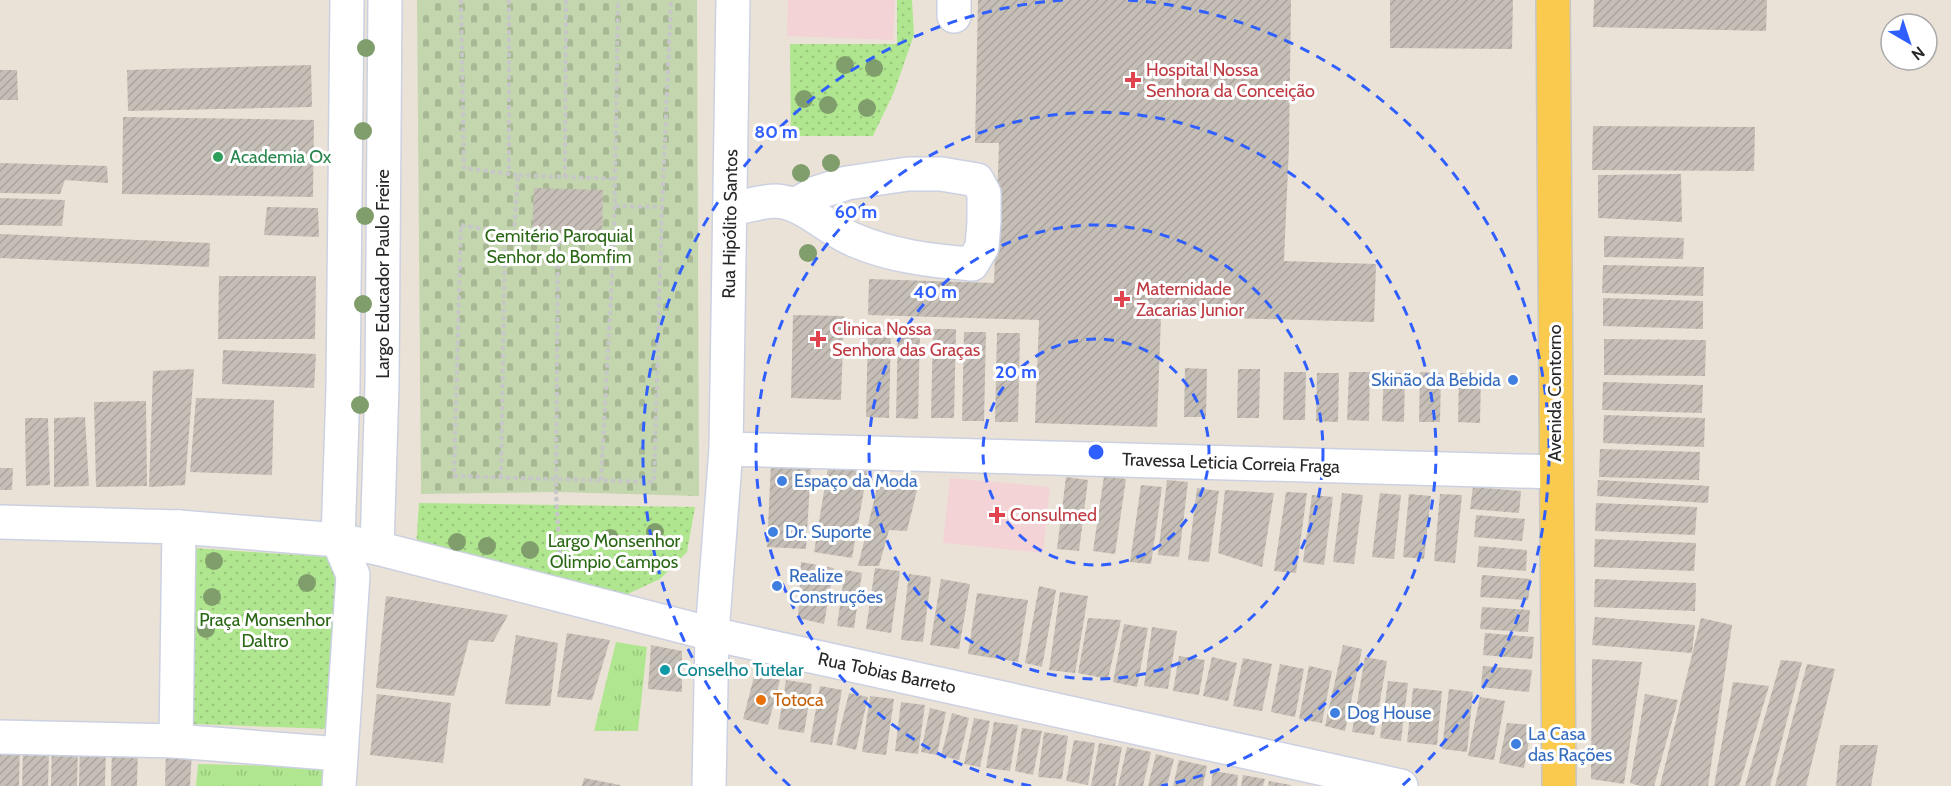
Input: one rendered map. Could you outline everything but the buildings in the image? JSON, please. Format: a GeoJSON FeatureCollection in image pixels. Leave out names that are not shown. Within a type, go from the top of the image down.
{"type":"FeatureCollection","features":[{"type":"Feature","properties":{"kind":"main road","name":"Avenida Contorno"},"geometry":{"type":"LineString","coordinates":[[1553,0],[1559,786]]}},
{"type":"Feature","properties":{"kind":"street"},"geometry":{"type":"LineString","coordinates":[[339,786],[353,575],[338,540],[343,398],[346,0]]}},
{"type":"Feature","properties":{"kind":"street","name":"Largo Educador Paulo Freire"},"geometry":{"type":"LineString","coordinates":[[376,548],[382,385],[385,0]]}},
{"type":"Feature","properties":{"kind":"street","name":"Rua Hipólito Santos"},"geometry":{"type":"LineString","coordinates":[[709,786],[712,634],[726,449],[733,0]]}},
{"type":"Feature","properties":{"kind":"street"},"geometry":{"type":"LineString","coordinates":[[730,209],[775,201],[795,205],[853,240],[887,252],[942,262],[972,264],[982,247],[984,193],[977,180],[941,174],[908,174],[847,183],[816,193],[795,205]]}},
{"type":"Feature","properties":{"kind":"street","name":"Travessa Leticia Correia Fraga"},"geometry":{"type":"LineString","coordinates":[[726,449],[1556,472]]}},
{"type":"Feature","properties":{"kind":"street"},"geometry":{"type":"LineString","coordinates":[[0,522],[179,527],[338,540]]}},
{"type":"Feature","properties":{"kind":"street"},"geometry":{"type":"LineString","coordinates":[[176,741],[179,527]]}},
{"type":"Feature","properties":{"kind":"street","name":"Rua Tobias Barreto"},"geometry":{"type":"LineString","coordinates":[[338,540],[712,634],[1401,786]]}},
{"type":"Feature","properties":{"kind":"street"},"geometry":{"type":"LineString","coordinates":[[353,575],[376,548]]}},
{"type":"Feature","properties":{"kind":"street"},"geometry":{"type":"LineString","coordinates":[[0,737],[176,741],[340,754]]}},
{"type":"Feature","properties":{"kind":"path"},"geometry":{"type":"LineString","coordinates":[[461,0],[464,168],[518,175],[616,179]]}},
{"type":"Feature","properties":{"kind":"path"},"geometry":{"type":"LineString","coordinates":[[509,0],[509,174]]}},
{"type":"Feature","properties":{"kind":"path"},"geometry":{"type":"LineString","coordinates":[[565,177],[566,0]]}},
{"type":"Feature","properties":{"kind":"path"},"geometry":{"type":"LineString","coordinates":[[601,480],[614,239],[618,0]]}},
{"type":"Feature","properties":{"kind":"path"},"geometry":{"type":"LineString","coordinates":[[614,239],[558,242],[461,225],[454,476],[654,482],[671,0]]}},
{"type":"Feature","properties":{"kind":"path"},"geometry":{"type":"LineString","coordinates":[[514,234],[518,175]]}},
{"type":"Feature","properties":{"kind":"path"},"geometry":{"type":"LineString","coordinates":[[615,206],[662,207]]}},
{"type":"Feature","properties":{"kind":"path"},"geometry":{"type":"LineString","coordinates":[[501,477],[505,232]]}},
{"type":"Feature","properties":{"kind":"path"},"geometry":{"type":"LineString","coordinates":[[558,242],[556,479],[562,596]]}},
{"type":"Feature","properties":{"kind":"shaded area"},"geometry":{"type":"Polygon","coordinates":[[[788,0],[895,0],[893,40],[787,36],[788,0]]]}},
{"type":"Feature","properties":{"kind":"shaded area","name":"Consulmed"},"geometry":{"type":"Polygon","coordinates":[[[950,478],[1050,487],[1043,553],[943,543],[950,478]]]}},
{"type":"Feature","properties":{"kind":"green space","name":"Cemitério Paroquial Senhor do Bomfim"},"geometry":{"type":"Polygon","coordinates":[[[417,0],[697,0],[699,496],[556,492],[421,494],[417,0]]]}},
{"type":"Feature","properties":{"kind":"green space"},"geometry":{"type":"Polygon","coordinates":[[[897,0],[912,0],[914,35],[894,92],[873,136],[791,136],[790,44],[897,44],[897,0]]]}},
{"type":"Feature","properties":{"kind":"green space","name":"Largo Monsenhor Olimpio Campos"},"geometry":{"type":"Polygon","coordinates":[[[419,503],[695,507],[687,552],[660,579],[619,598],[416,549],[419,503]]]}},
{"type":"Feature","properties":{"kind":"green space","name":"Praça Monsenhor Daltro"},"geometry":{"type":"Polygon","coordinates":[[[193,548],[343,558],[330,729],[193,724],[193,548]]]}},
{"type":"Feature","properties":{"kind":"green space"},"geometry":{"type":"Polygon","coordinates":[[[616,642],[647,647],[638,731],[594,731],[616,642]]]}},
{"type":"Feature","properties":{"kind":"green space"},"geometry":{"type":"Polygon","coordinates":[[[198,764],[324,767],[323,786],[196,786],[198,764]]]}},
{"type":"Feature","properties":{"kind":"place","name":"Hospital Nossa Senhora da Conceição"},"geometry":{"type":"Point","coordinates":[1133,80]}},
{"type":"Feature","properties":{"kind":"place","name":"Academia Ox"},"geometry":{"type":"Point","coordinates":[218,157]}},
{"type":"Feature","properties":{"kind":"place","name":"Maternidade Zacarias Junior"},"geometry":{"type":"Point","coordinates":[1122,299]}},
{"type":"Feature","properties":{"kind":"place","name":"Clinica Nossa Senhora das Graças"},"geometry":{"type":"Point","coordinates":[818,339]}},
{"type":"Feature","properties":{"kind":"place","name":"Skinão da Bebida"},"geometry":{"type":"Point","coordinates":[1513,380]}},
{"type":"Feature","properties":{"kind":"place","name":"Espaço da Moda"},"geometry":{"type":"Point","coordinates":[782,481]}},
{"type":"Feature","properties":{"kind":"place","name":"Consulmed"},"geometry":{"type":"Point","coordinates":[997,515]}},
{"type":"Feature","properties":{"kind":"place","name":"Dr. Suporte"},"geometry":{"type":"Point","coordinates":[773,532]}},
{"type":"Feature","properties":{"kind":"place","name":"Realize Construções"},"geometry":{"type":"Point","coordinates":[777,586]}},
{"type":"Feature","properties":{"kind":"place","name":"Conselho Tutelar"},"geometry":{"type":"Point","coordinates":[665,670]}},
{"type":"Feature","properties":{"kind":"place","name":"Totoca"},"geometry":{"type":"Point","coordinates":[761,700]}},
{"type":"Feature","properties":{"kind":"place","name":"Dog House"},"geometry":{"type":"Point","coordinates":[1335,713]}},
{"type":"Feature","properties":{"kind":"place","name":"La Casa das Rações"},"geometry":{"type":"Point","coordinates":[1516,744]}}]}
